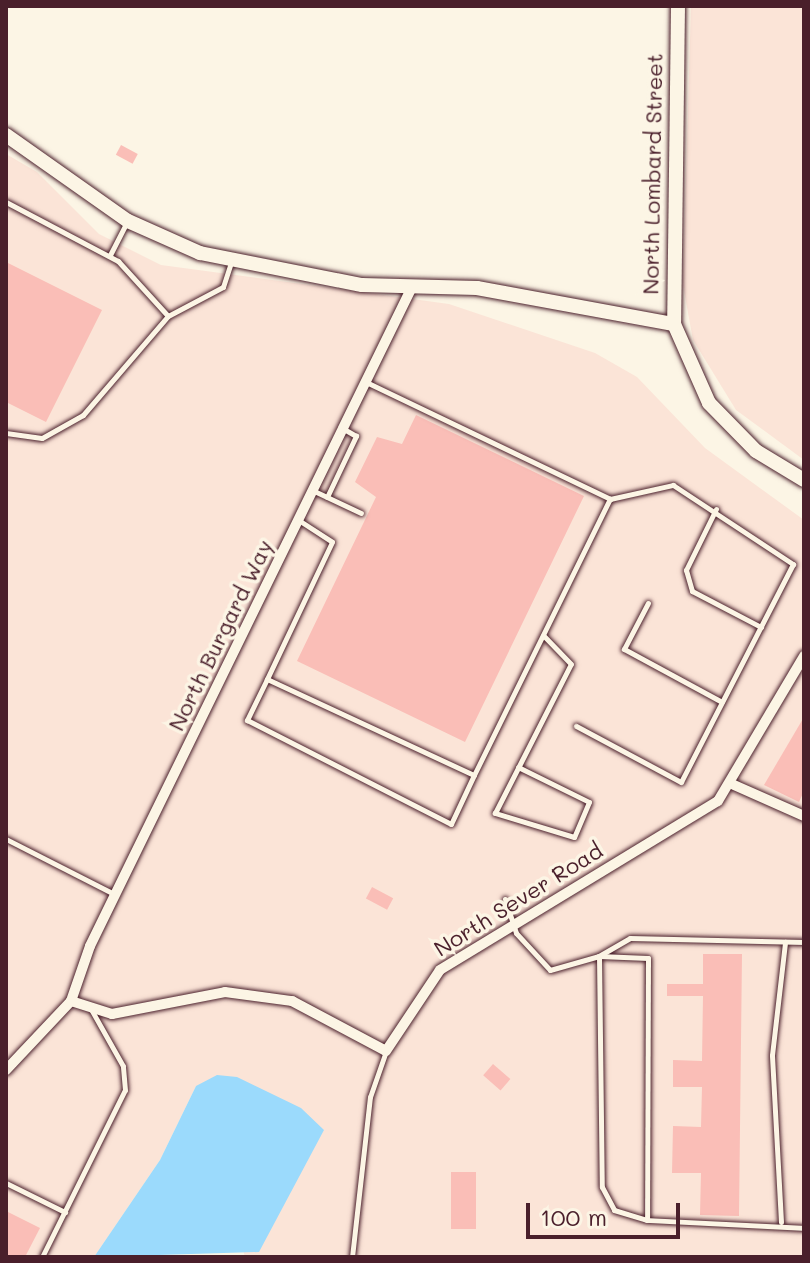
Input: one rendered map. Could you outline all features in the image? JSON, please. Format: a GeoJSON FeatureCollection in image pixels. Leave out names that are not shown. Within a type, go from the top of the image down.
{"type":"FeatureCollection","features":[{"type":"Feature","properties":{"kind":"street","name":"North Lombard Street"},"geometry":{"type":"LineString","coordinates":[[678,6],[674,324],[709,403],[756,451],[804,480]]}},
{"type":"Feature","properties":{"kind":"street"},"geometry":{"type":"LineString","coordinates":[[6,135],[128,221],[232,261],[411,289],[498,291],[674,324]]}},
{"type":"Feature","properties":{"kind":"street","name":"North Burgard Way"},"geometry":{"type":"LineString","coordinates":[[71,1001],[115,895],[363,380],[411,289]]}},
{"type":"Feature","properties":{"kind":"street","name":"North Sever Road"},"geometry":{"type":"LineString","coordinates":[[386,1051],[440,970],[511,924],[708,809],[734,785],[804,656]]}},
{"type":"Feature","properties":{"kind":"street"},"geometry":{"type":"LineString","coordinates":[[734,785],[804,816]]}},
{"type":"Feature","properties":{"kind":"street"},"geometry":{"type":"LineString","coordinates":[[6,1070],[71,1001],[112,1014],[225,992],[275,995],[386,1051]]}},
{"type":"Feature","properties":{"kind":"lane"},"geometry":{"type":"LineString","coordinates":[[6,202],[110,255],[168,316]]}},
{"type":"Feature","properties":{"kind":"lane"},"geometry":{"type":"LineString","coordinates":[[110,255],[128,221]]}},
{"type":"Feature","properties":{"kind":"lane"},"geometry":{"type":"LineString","coordinates":[[6,433],[42,438],[83,415],[168,316],[223,287],[232,261]]}},
{"type":"Feature","properties":{"kind":"lane"},"geometry":{"type":"LineString","coordinates":[[363,380],[610,499],[673,485],[716,509],[793,564],[681,782],[576,726]]}},
{"type":"Feature","properties":{"kind":"lane"},"geometry":{"type":"LineString","coordinates":[[327,497],[356,436],[341,427]]}},
{"type":"Feature","properties":{"kind":"lane"},"geometry":{"type":"LineString","coordinates":[[312,490],[361,513]]}},
{"type":"Feature","properties":{"kind":"lane"},"geometry":{"type":"LineString","coordinates":[[297,519],[332,542],[247,720],[451,824],[610,499]]}},
{"type":"Feature","properties":{"kind":"lane"},"geometry":{"type":"LineString","coordinates":[[716,509],[686,570],[692,591],[761,627]]}},
{"type":"Feature","properties":{"kind":"lane"},"geometry":{"type":"LineString","coordinates":[[648,603],[624,649],[722,702]]}},
{"type":"Feature","properties":{"kind":"lane"},"geometry":{"type":"LineString","coordinates":[[518,767],[589,802],[574,837],[495,813],[518,767],[571,664],[543,635]]}},
{"type":"Feature","properties":{"kind":"lane"},"geometry":{"type":"LineString","coordinates":[[267,679],[474,775]]}},
{"type":"Feature","properties":{"kind":"lane"},"geometry":{"type":"LineString","coordinates":[[6,839],[115,895]]}},
{"type":"Feature","properties":{"kind":"lane"},"geometry":{"type":"LineString","coordinates":[[505,899],[511,924],[550,970],[599,956],[630,938],[804,942]]}},
{"type":"Feature","properties":{"kind":"lane"},"geometry":{"type":"LineString","coordinates":[[781,1222],[772,1055],[785,942]]}},
{"type":"Feature","properties":{"kind":"lane"},"geometry":{"type":"LineString","coordinates":[[599,956],[602,1187],[614,1210],[647,1220],[781,1222],[804,1228]]}},
{"type":"Feature","properties":{"kind":"lane"},"geometry":{"type":"LineString","coordinates":[[599,956],[648,958],[647,1220]]}},
{"type":"Feature","properties":{"kind":"lane"},"geometry":{"type":"LineString","coordinates":[[42,1257],[125,1090],[123,1066],[92,1010]]}},
{"type":"Feature","properties":{"kind":"lane"},"geometry":{"type":"LineString","coordinates":[[352,1257],[370,1097],[386,1051]]}},
{"type":"Feature","properties":{"kind":"lane"},"geometry":{"type":"LineString","coordinates":[[6,1183],[65,1212]]}},
{"type":"Feature","properties":{"kind":"shaded area"},"geometry":{"type":"Polygon","coordinates":[[[691,6],[804,6],[804,460],[736,410],[693,340],[683,285],[691,6]]]}},
{"type":"Feature","properties":{"kind":"shaded area"},"geometry":{"type":"Polygon","coordinates":[[[6,154],[37,172],[99,234],[161,265],[449,304],[595,353],[637,377],[705,448],[804,520],[804,1257],[245,1257],[196,1086],[160,1160],[94,1257],[6,1257],[6,154]]]}},
{"type":"Feature","properties":{"kind":"water"},"geometry":{"type":"Polygon","coordinates":[[[217,1075],[237,1077],[301,1108],[324,1130],[259,1252],[94,1257],[160,1160],[196,1086],[217,1075]]]}},
{"type":"Feature","properties":{"kind":"building"},"geometry":{"type":"Polygon","coordinates":[[[121,145],[138,154],[133,164],[116,155],[121,145]]]}},
{"type":"Feature","properties":{"kind":"building"},"geometry":{"type":"Polygon","coordinates":[[[6,262],[102,310],[46,422],[6,402],[6,262]]]}},
{"type":"Feature","properties":{"kind":"building"},"geometry":{"type":"Polygon","coordinates":[[[416,415],[584,496],[465,742],[297,661],[376,497],[355,482],[377,437],[402,444],[416,415]]]}},
{"type":"Feature","properties":{"kind":"building"},"geometry":{"type":"Polygon","coordinates":[[[804,717],[804,791],[799,802],[764,785],[804,717]]]}},
{"type":"Feature","properties":{"kind":"building"},"geometry":{"type":"Polygon","coordinates":[[[372,887],[393,898],[387,910],[366,898],[372,887]]]}},
{"type":"Feature","properties":{"kind":"building"},"geometry":{"type":"Polygon","coordinates":[[[703,954],[742,954],[739,1216],[700,1215],[701,1173],[672,1173],[673,1126],[701,1127],[702,1087],[673,1087],[673,1060],[702,1061],[703,996],[667,996],[667,984],[703,984],[703,954]]]}},
{"type":"Feature","properties":{"kind":"building"},"geometry":{"type":"Polygon","coordinates":[[[493,1064],[510,1079],[501,1090],[483,1075],[493,1064]]]}},
{"type":"Feature","properties":{"kind":"building"},"geometry":{"type":"Polygon","coordinates":[[[451,1172],[476,1172],[476,1229],[451,1229],[451,1172]]]}},
{"type":"Feature","properties":{"kind":"building"},"geometry":{"type":"Polygon","coordinates":[[[6,1211],[40,1228],[25,1257],[6,1257],[6,1211]]]}}]}
